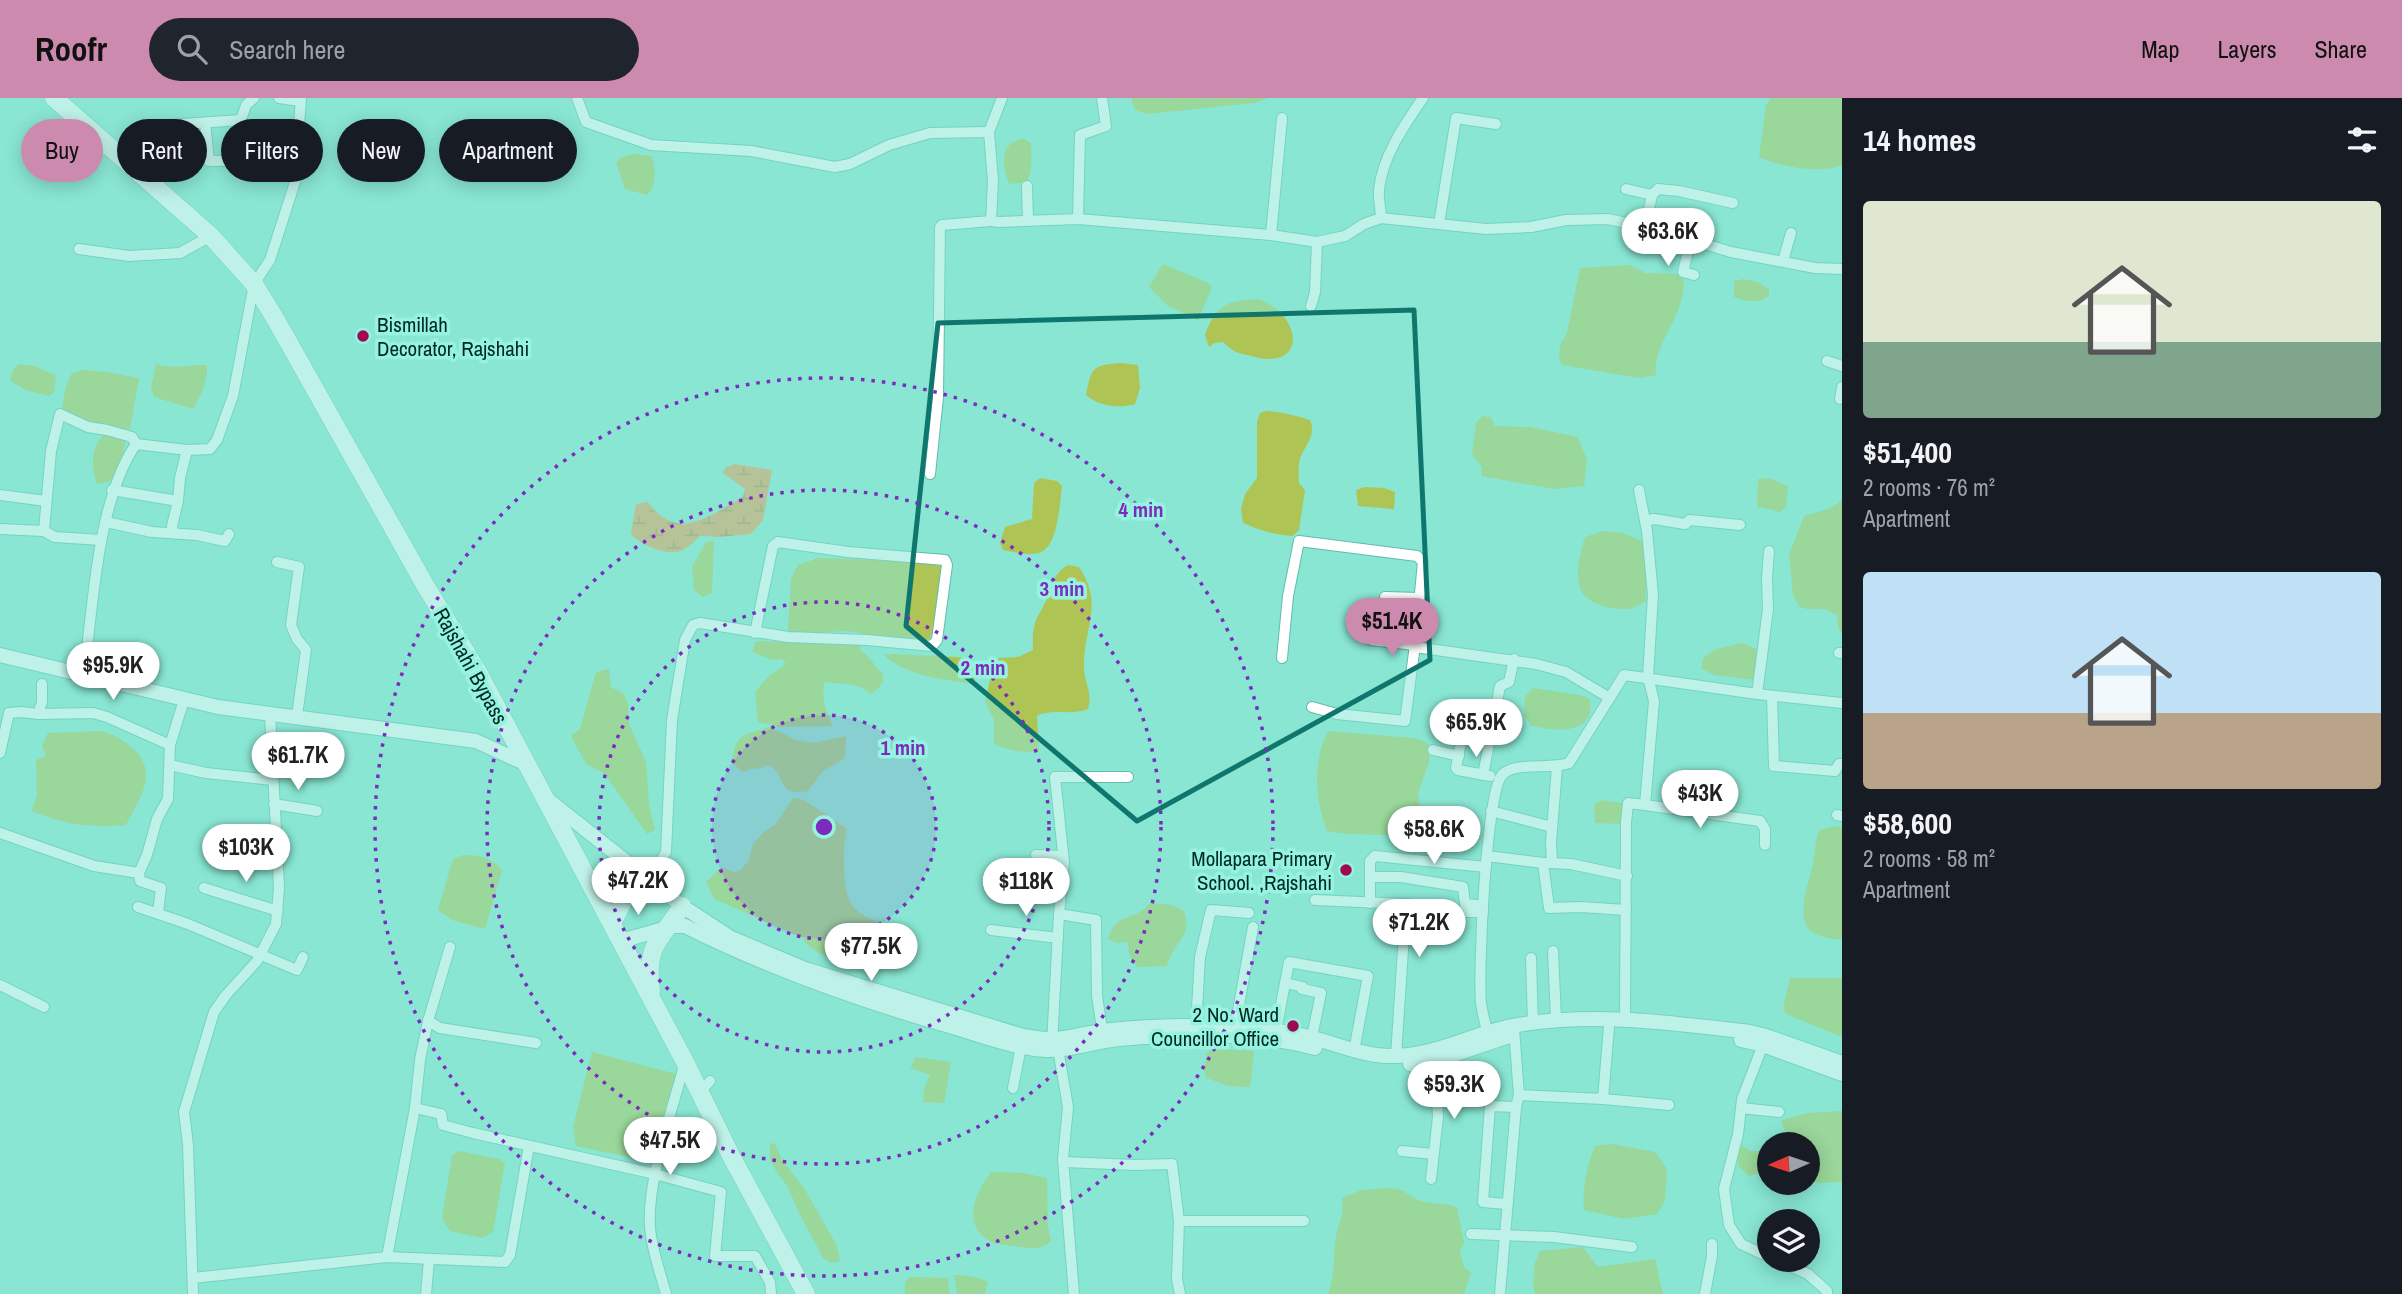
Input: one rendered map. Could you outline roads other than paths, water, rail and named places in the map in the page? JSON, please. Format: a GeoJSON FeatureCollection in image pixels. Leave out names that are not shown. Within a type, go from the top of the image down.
{"type":"FeatureCollection","features":[{"type":"Feature","properties":{"kind":"highway","name":"Rajshahi Bypass"},"geometry":{"type":"LineString","coordinates":[[54,98],[117,153]]}},
{"type":"Feature","properties":{"kind":"highway","name":"Rajshahi Bypass"},"geometry":{"type":"LineString","coordinates":[[150,182],[211,236],[254,284],[296,353],[425,585],[479,674],[685,1062],[705,1087],[730,1154],[806,1294]]}},
{"type":"Feature","properties":{"kind":"highway"},"geometry":{"type":"LineString","coordinates":[[611,923],[631,887],[649,880]]}},
{"type":"Feature","properties":{"kind":"highway"},"geometry":{"type":"LineString","coordinates":[[652,1001],[649,969],[652,951],[656,941],[682,906]]}},
{"type":"Feature","properties":{"kind":"street"},"geometry":{"type":"LineString","coordinates":[[207,123],[241,120],[246,105],[254,98]]}},
{"type":"Feature","properties":{"kind":"street"},"geometry":{"type":"LineString","coordinates":[[279,98],[300,100],[299,119]]}},
{"type":"Feature","properties":{"kind":"street"},"geometry":{"type":"LineString","coordinates":[[577,98],[586,122],[651,145],[751,151],[835,167],[850,164],[889,145],[930,134],[989,132]]}},
{"type":"Feature","properties":{"kind":"street"},"geometry":{"type":"LineString","coordinates":[[991,221],[993,181],[989,132],[1002,98]]}},
{"type":"Feature","properties":{"kind":"street"},"geometry":{"type":"LineString","coordinates":[[1078,219],[1080,135],[1105,126],[1102,98]]}},
{"type":"Feature","properties":{"kind":"street"},"geometry":{"type":"LineString","coordinates":[[1381,218],[1379,190],[1387,161],[1409,118],[1423,98]]}},
{"type":"Feature","properties":{"kind":"street"},"geometry":{"type":"LineString","coordinates":[[1271,234],[1282,118]]}},
{"type":"Feature","properties":{"kind":"street"},"geometry":{"type":"LineString","coordinates":[[1439,224],[1456,118],[1496,124]]}},
{"type":"Feature","properties":{"kind":"street"},"geometry":{"type":"LineString","coordinates":[[207,142],[209,161],[221,161]]}},
{"type":"Feature","properties":{"kind":"street"},"geometry":{"type":"LineString","coordinates":[[136,444],[187,450],[210,449],[217,440],[229,413],[254,284],[270,260],[295,182]]}},
{"type":"Feature","properties":{"kind":"street"},"geometry":{"type":"LineString","coordinates":[[1027,186],[1028,221]]}},
{"type":"Feature","properties":{"kind":"street"},"geometry":{"type":"LineString","coordinates":[[1626,189],[1652,195]]}},
{"type":"Feature","properties":{"kind":"street"},"geometry":{"type":"LineString","coordinates":[[1645,229],[1652,195],[1658,189],[1733,203]]}},
{"type":"Feature","properties":{"kind":"street"},"geometry":{"type":"LineString","coordinates":[[930,474],[938,397],[940,227],[991,221],[1078,219],[1271,234],[1317,242],[1345,236],[1364,224],[1381,218],[1486,229],[1531,227],[1566,220],[1608,219],[1691,238],[1731,252],[1815,268],[1842,269]]}},
{"type":"Feature","properties":{"kind":"street"},"geometry":{"type":"LineString","coordinates":[[1783,261],[1791,233]]}},
{"type":"Feature","properties":{"kind":"street"},"geometry":{"type":"LineString","coordinates":[[79,248],[129,256],[180,253],[211,236]]}},
{"type":"Feature","properties":{"kind":"street"},"geometry":{"type":"LineString","coordinates":[[1691,238],[1683,272],[1694,275]]}},
{"type":"Feature","properties":{"kind":"street"},"geometry":{"type":"LineString","coordinates":[[1311,306],[1315,292],[1317,242]]}},
{"type":"Feature","properties":{"kind":"street"},"geometry":{"type":"LineString","coordinates":[[1827,361],[1842,366]]}},
{"type":"Feature","properties":{"kind":"street"},"geometry":{"type":"LineString","coordinates":[[1840,399],[1842,387]]}},
{"type":"Feature","properties":{"kind":"street"},"geometry":{"type":"LineString","coordinates":[[44,531],[51,451],[60,414],[88,427],[132,437],[136,444]]}},
{"type":"Feature","properties":{"kind":"street"},"geometry":{"type":"LineString","coordinates":[[84,674],[101,540],[116,484],[128,455],[136,444]]}},
{"type":"Feature","properties":{"kind":"street"},"geometry":{"type":"LineString","coordinates":[[173,533],[180,478],[187,450]]}},
{"type":"Feature","properties":{"kind":"street"},"geometry":{"type":"LineString","coordinates":[[112,490],[178,501]]}},
{"type":"Feature","properties":{"kind":"street"},"geometry":{"type":"LineString","coordinates":[[1639,490],[1653,595],[1648,677],[1654,701],[1645,805]]}},
{"type":"Feature","properties":{"kind":"street"},"geometry":{"type":"LineString","coordinates":[[0,495],[46,501]]}},
{"type":"Feature","properties":{"kind":"street"},"geometry":{"type":"LineString","coordinates":[[1645,521],[1654,519],[1685,524],[1690,520],[1740,524]]}},
{"type":"Feature","properties":{"kind":"street"},"geometry":{"type":"LineString","coordinates":[[106,522],[152,532],[225,541],[229,534]]}},
{"type":"Feature","properties":{"kind":"street"},"geometry":{"type":"LineString","coordinates":[[0,529],[44,531],[55,537],[101,540]]}},
{"type":"Feature","properties":{"kind":"street"},"geometry":{"type":"LineString","coordinates":[[1282,658],[1288,596],[1298,541],[1417,556],[1423,562],[1405,721],[1337,714],[1312,707]]}},
{"type":"Feature","properties":{"kind":"street"},"geometry":{"type":"LineString","coordinates":[[649,880],[666,852],[672,720],[685,640],[693,625],[701,623],[755,633],[932,646],[937,640],[947,565],[945,560],[848,552],[778,542],[773,546],[755,633]]}},
{"type":"Feature","properties":{"kind":"street"},"geometry":{"type":"LineString","coordinates":[[1757,694],[1768,609],[1769,551]]}},
{"type":"Feature","properties":{"kind":"street"},"geometry":{"type":"LineString","coordinates":[[277,562],[299,567],[291,625],[306,650],[297,716]]}},
{"type":"Feature","properties":{"kind":"street"},"geometry":{"type":"LineString","coordinates":[[1385,597],[1419,598]]}},
{"type":"Feature","properties":{"kind":"street"},"geometry":{"type":"LineString","coordinates":[[1371,640],[1514,659],[1566,672],[1608,698]]}},
{"type":"Feature","properties":{"kind":"street"},"geometry":{"type":"LineString","coordinates":[[0,655],[184,700],[422,736],[476,741],[524,763]]}},
{"type":"Feature","properties":{"kind":"street"},"geometry":{"type":"LineString","coordinates":[[1483,775],[1500,686],[1509,682],[1514,659]]}},
{"type":"Feature","properties":{"kind":"street"},"geometry":{"type":"LineString","coordinates":[[1489,1037],[1481,1003],[1486,861],[1491,811],[1499,778],[1507,770],[1557,767],[1569,763],[1624,675],[1842,703]]}},
{"type":"Feature","properties":{"kind":"street"},"geometry":{"type":"LineString","coordinates":[[38,714],[42,702],[41,684]]}},
{"type":"Feature","properties":{"kind":"street"},"geometry":{"type":"LineString","coordinates":[[1772,696],[1774,766],[1835,771],[1839,764],[1842,764]]}},
{"type":"Feature","properties":{"kind":"street"},"geometry":{"type":"LineString","coordinates":[[158,913],[162,898],[161,888],[140,881],[139,873],[157,819],[168,799],[170,746],[184,700]]}},
{"type":"Feature","properties":{"kind":"street"},"geometry":{"type":"LineString","coordinates":[[1,746],[3,723],[9,713],[22,712],[93,713],[170,746]]}},
{"type":"Feature","properties":{"kind":"street"},"geometry":{"type":"LineString","coordinates":[[193,1294],[188,1145],[184,1112],[214,1012],[260,956],[276,923],[278,911],[270,713]]}},
{"type":"Feature","properties":{"kind":"street"},"geometry":{"type":"LineString","coordinates":[[1443,737],[1462,736],[1458,770],[1499,778]]}},
{"type":"Feature","properties":{"kind":"street"},"geometry":{"type":"LineString","coordinates":[[1433,750],[1459,756]]}},
{"type":"Feature","properties":{"kind":"street"},"geometry":{"type":"LineString","coordinates":[[170,765],[206,773],[273,780]]}},
{"type":"Feature","properties":{"kind":"street"},"geometry":{"type":"LineString","coordinates":[[1557,767],[1548,863],[1549,908],[1626,910]]}},
{"type":"Feature","properties":{"kind":"street"},"geometry":{"type":"LineString","coordinates":[[1074,1294],[1063,1162],[1068,1107],[1054,1046],[1063,856],[1055,777],[1128,777]]}},
{"type":"Feature","properties":{"kind":"street"},"geometry":{"type":"LineString","coordinates":[[542,795],[682,906],[731,938],[805,969],[1054,1046]]}},
{"type":"Feature","properties":{"kind":"street"},"geometry":{"type":"LineString","coordinates":[[1625,1019],[1626,823],[1629,803],[1760,821],[1765,829],[1765,845]]}},
{"type":"Feature","properties":{"kind":"street"},"geometry":{"type":"LineString","coordinates":[[274,804],[317,811]]}},
{"type":"Feature","properties":{"kind":"street"},"geometry":{"type":"LineString","coordinates":[[1491,811],[1552,827]]}},
{"type":"Feature","properties":{"kind":"street"},"geometry":{"type":"LineString","coordinates":[[0,833],[94,866],[139,873]]}},
{"type":"Feature","properties":{"kind":"street"},"geometry":{"type":"LineString","coordinates":[[1036,855],[1063,856]]}},
{"type":"Feature","properties":{"kind":"street"},"geometry":{"type":"LineString","coordinates":[[1370,903],[1370,861],[1375,856],[1571,863],[1627,876]]}},
{"type":"Feature","properties":{"kind":"street"},"geometry":{"type":"LineString","coordinates":[[241,859],[277,863]]}},
{"type":"Feature","properties":{"kind":"street"},"geometry":{"type":"LineString","coordinates":[[1371,877],[1401,877],[1463,887],[1466,905],[1483,909]]}},
{"type":"Feature","properties":{"kind":"street"},"geometry":{"type":"LineString","coordinates":[[204,888],[278,911]]}},
{"type":"Feature","properties":{"kind":"street"},"geometry":{"type":"LineString","coordinates":[[1315,900],[1406,904],[1454,912],[1483,909]]}},
{"type":"Feature","properties":{"kind":"street"},"geometry":{"type":"LineString","coordinates":[[1396,1056],[1406,904]]}},
{"type":"Feature","properties":{"kind":"street"},"geometry":{"type":"LineString","coordinates":[[138,907],[297,970],[303,957]]}},
{"type":"Feature","properties":{"kind":"street"},"geometry":{"type":"LineString","coordinates":[[1196,1026],[1200,957],[1211,910],[1249,913]]}},
{"type":"Feature","properties":{"kind":"street"},"geometry":{"type":"LineString","coordinates":[[1059,914],[1096,919],[1097,996],[1103,1036]]}},
{"type":"Feature","properties":{"kind":"street"},"geometry":{"type":"LineString","coordinates":[[621,941],[678,925],[685,926],[800,978],[912,1016],[1021,1046],[1054,1046],[1103,1036],[1196,1026],[1236,1027],[1371,1064],[1397,1065],[1435,1061],[1489,1037]]}},
{"type":"Feature","properties":{"kind":"street"},"geometry":{"type":"LineString","coordinates":[[1236,1027],[1253,927]]}},
{"type":"Feature","properties":{"kind":"street"},"geometry":{"type":"LineString","coordinates":[[991,930],[1058,938]]}},
{"type":"Feature","properties":{"kind":"street"},"geometry":{"type":"LineString","coordinates":[[387,1257],[415,1108],[420,1060],[428,1021],[450,947]]}},
{"type":"Feature","properties":{"kind":"street"},"geometry":{"type":"LineString","coordinates":[[1553,951],[1556,1019]]}},
{"type":"Feature","properties":{"kind":"street"},"geometry":{"type":"LineString","coordinates":[[1531,958],[1533,1023]]}},
{"type":"Feature","properties":{"kind":"street"},"geometry":{"type":"LineString","coordinates":[[1275,1036],[1289,962],[1368,976],[1354,1051]]}},
{"type":"Feature","properties":{"kind":"street"},"geometry":{"type":"LineString","coordinates":[[1286,983],[1321,993],[1312,1037]]}},
{"type":"Feature","properties":{"kind":"street"},"geometry":{"type":"LineString","coordinates":[[0,985],[44,1007]]}},
{"type":"Feature","properties":{"kind":"street"},"geometry":{"type":"LineString","coordinates":[[1103,1036],[1312,1037],[1373,1056],[1396,1056],[1437,1051],[1533,1023],[1556,1019],[1625,1019],[1758,1034],[1842,1063]]}},
{"type":"Feature","properties":{"kind":"street"},"geometry":{"type":"LineString","coordinates":[[428,1021],[440,1028],[536,1043]]}},
{"type":"Feature","properties":{"kind":"street"},"geometry":{"type":"LineString","coordinates":[[1514,1030],[1609,1027],[1749,1041],[1842,1074]]}},
{"type":"Feature","properties":{"kind":"street"},"geometry":{"type":"LineString","coordinates":[[1603,1099],[1609,1027]]}},
{"type":"Feature","properties":{"kind":"street"},"geometry":{"type":"LineString","coordinates":[[1500,1294],[1506,1204],[1519,1095],[1514,1030]]}},
{"type":"Feature","properties":{"kind":"street"},"geometry":{"type":"LineString","coordinates":[[1757,1251],[1741,1244],[1729,1225],[1724,1189],[1738,1134],[1742,1099],[1763,1045]]}},
{"type":"Feature","properties":{"kind":"street"},"geometry":{"type":"LineString","coordinates":[[1013,1088],[1021,1046]]}},
{"type":"Feature","properties":{"kind":"street"},"geometry":{"type":"LineString","coordinates":[[1431,1179],[1438,1117],[1435,1061]]}},
{"type":"Feature","properties":{"kind":"street"},"geometry":{"type":"LineString","coordinates":[[666,1294],[650,1236],[650,1216],[655,1174],[685,1062]]}},
{"type":"Feature","properties":{"kind":"street"},"geometry":{"type":"LineString","coordinates":[[1519,1095],[1669,1105]]}},
{"type":"Feature","properties":{"kind":"street"},"geometry":{"type":"LineString","coordinates":[[1506,1204],[1483,1202],[1490,1106],[1516,1107]]}},
{"type":"Feature","properties":{"kind":"street"},"geometry":{"type":"LineString","coordinates":[[415,1108],[441,1114],[443,1125],[721,1192],[715,1256],[755,1256],[770,1282],[771,1294]]}},
{"type":"Feature","properties":{"kind":"street"},"geometry":{"type":"LineString","coordinates":[[1741,1108],[1779,1112]]}},
{"type":"Feature","properties":{"kind":"street"},"geometry":{"type":"LineString","coordinates":[[193,1278],[387,1257],[505,1262],[510,1255],[529,1146]]}},
{"type":"Feature","properties":{"kind":"street"},"geometry":{"type":"LineString","coordinates":[[1402,1151],[1434,1154]]}},
{"type":"Feature","properties":{"kind":"street"},"geometry":{"type":"LineString","coordinates":[[1063,1162],[1172,1164],[1179,1221],[1177,1279],[1180,1294]]}},
{"type":"Feature","properties":{"kind":"street"},"geometry":{"type":"LineString","coordinates":[[1179,1221],[1304,1221]]}},
{"type":"Feature","properties":{"kind":"street"},"geometry":{"type":"LineString","coordinates":[[1471,1234],[1554,1237],[1632,1247]]}},
{"type":"Feature","properties":{"kind":"street"},"geometry":{"type":"LineString","coordinates":[[1705,1294],[1712,1244]]}},
{"type":"Feature","properties":{"kind":"street"},"geometry":{"type":"LineString","coordinates":[[426,1294],[429,1260]]}},
{"type":"Feature","properties":{"kind":"street"},"geometry":{"type":"LineString","coordinates":[[1802,1272],[1827,1291],[1827,1294]]}},
{"type":"Feature","properties":{"kind":"place","name":"Bismillah Decorator, Rajshahi"},"geometry":{"type":"Point","coordinates":[363,336]}},
{"type":"Feature","properties":{"kind":"place","name":"Mollapara Primary School. ,Rajshahi"},"geometry":{"type":"Point","coordinates":[1346,870]}},
{"type":"Feature","properties":{"kind":"place","name":"2 No. Ward Councillor Office"},"geometry":{"type":"Point","coordinates":[1293,1026]}}]}
